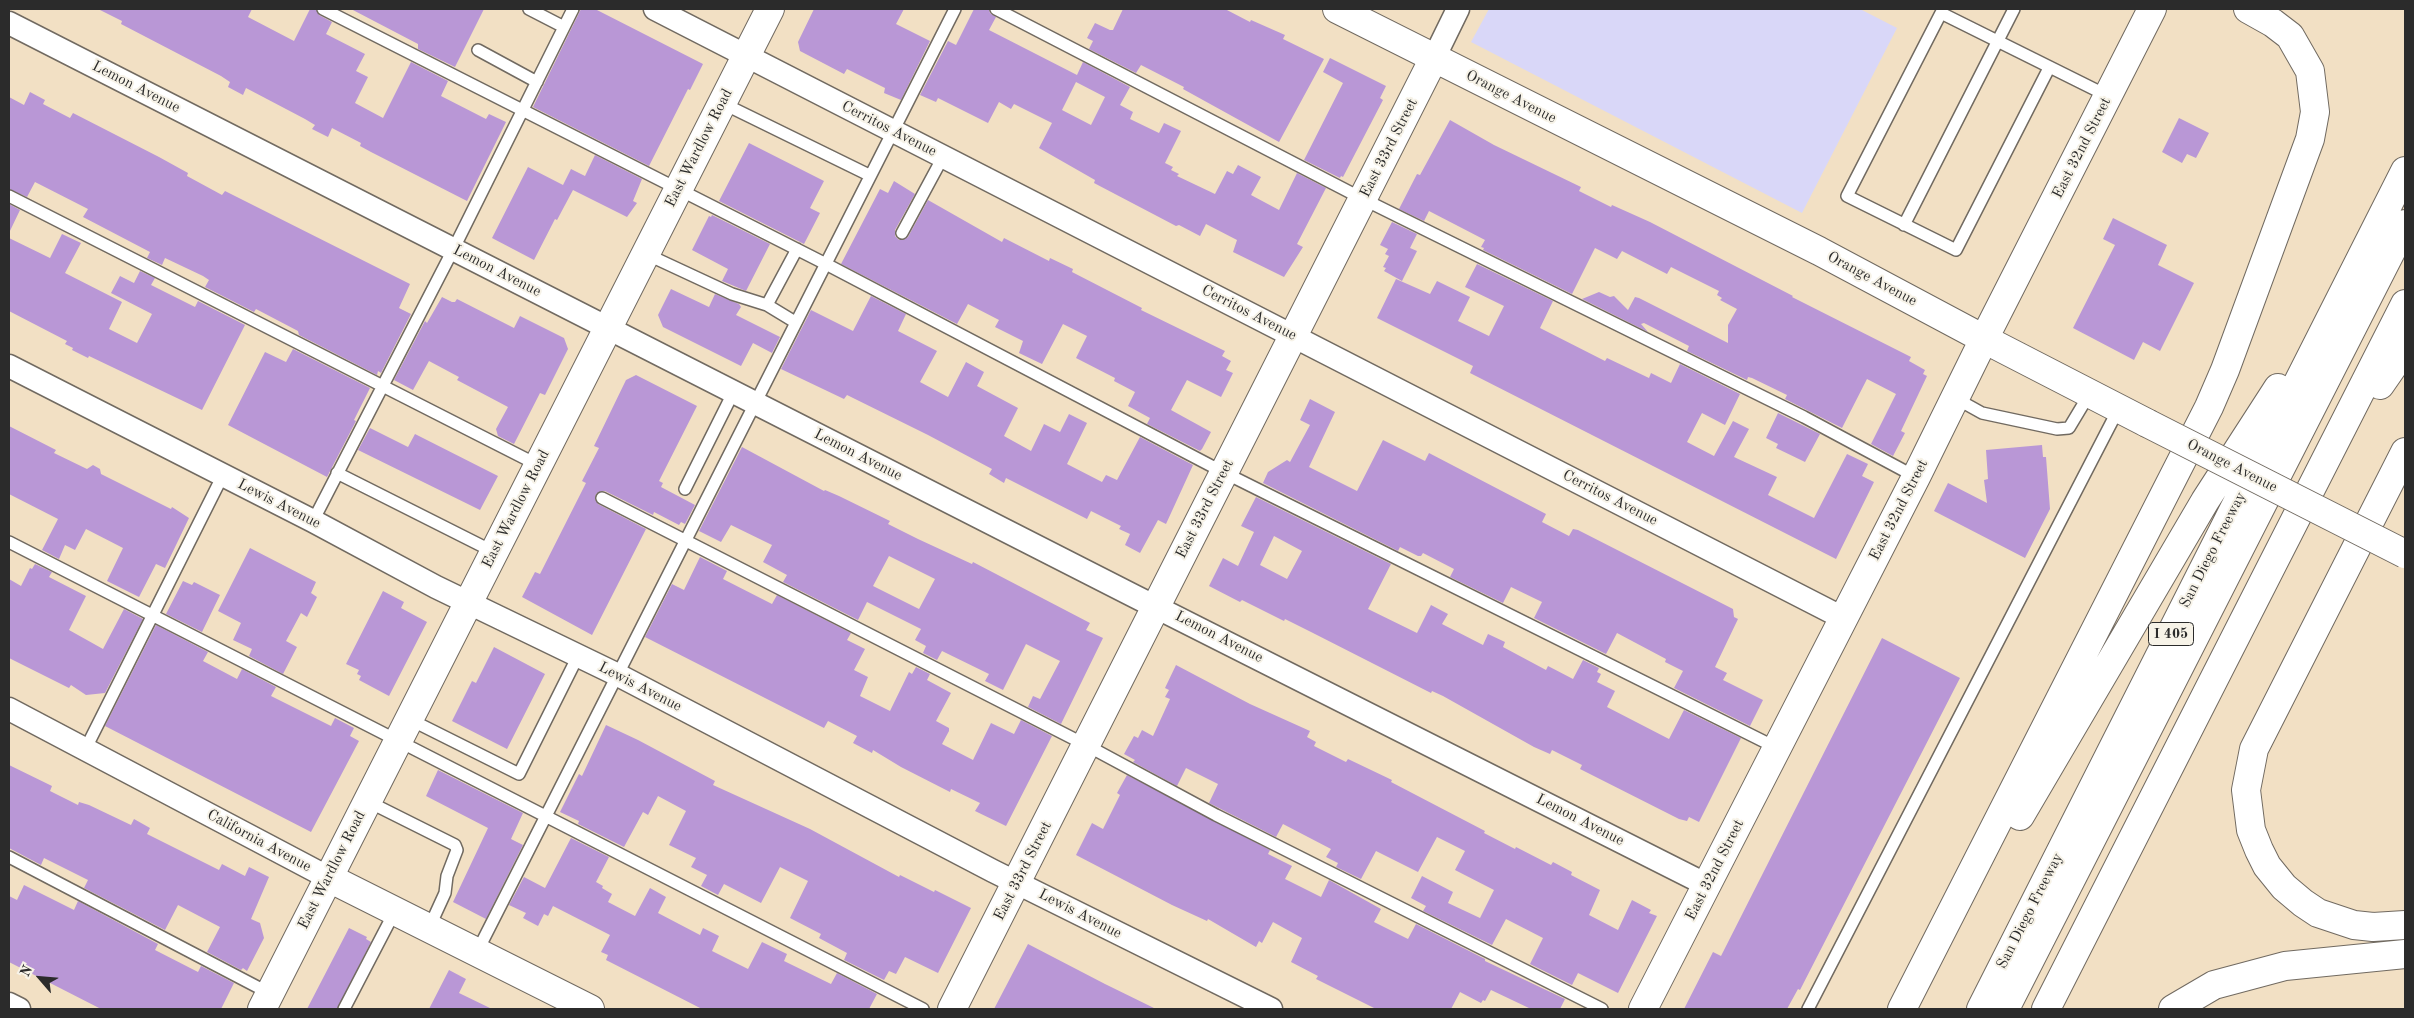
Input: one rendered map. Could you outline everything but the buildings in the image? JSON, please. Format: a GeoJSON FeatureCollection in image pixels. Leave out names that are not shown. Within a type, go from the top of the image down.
{"type":"FeatureCollection","features":[{"type":"Feature","properties":{"kind":"main road","name":"East Wardlow Road"},"geometry":{"type":"LineString","coordinates":[[266,1001],[770,9]]}},
{"type":"Feature","properties":{"kind":"main road","name":"Orange Avenue"},"geometry":{"type":"LineString","coordinates":[[1337,9],[1819,251],[1984,339],[2405,554]]}},
{"type":"Feature","properties":{"kind":"main road","name":"East 32nd Street"},"geometry":{"type":"LineString","coordinates":[[1643,1009],[1916,477],[2152,9]]}},
{"type":"Feature","properties":{"kind":"main road"},"geometry":{"type":"LineString","coordinates":[[1902,1009],[2209,407],[2228,361],[2310,139],[2315,112],[2310,71],[2290,36],[2273,23],[2248,9]]}},
{"type":"Feature","properties":{"kind":"main road","name":"East 33rd Street"},"geometry":{"type":"LineString","coordinates":[[952,1009],[1434,58]]}},
{"type":"Feature","properties":{"kind":"main road","name":"San Diego Freeway"},"geometry":{"type":"LineString","coordinates":[[1981,1009],[2405,171]]}},
{"type":"Feature","properties":{"kind":"main road"},"geometry":{"type":"LineString","coordinates":[[2005,1009],[2405,224]]}},
{"type":"Feature","properties":{"kind":"main road"},"geometry":{"type":"LineString","coordinates":[[2021,1009],[2132,795],[2405,255]]}},
{"type":"Feature","properties":{"kind":"main road"},"geometry":{"type":"LineString","coordinates":[[1964,888],[2017,821],[2205,502],[2361,258]]}},
{"type":"Feature","properties":{"kind":"main road"},"geometry":{"type":"LineString","coordinates":[[2046,1009],[2405,304]]}},
{"type":"Feature","properties":{"kind":"main road"},"geometry":{"type":"LineString","coordinates":[[2321,470],[2405,349]]}},
{"type":"Feature","properties":{"kind":"main road"},"geometry":{"type":"LineString","coordinates":[[2405,452],[2254,749],[2246,790],[2251,830],[2259,850],[2267,866],[2284,887],[2296,898],[2318,913],[2354,925],[2373,928],[2405,925]]}},
{"type":"Feature","properties":{"kind":"main road","name":"California Avenue"},"geometry":{"type":"LineString","coordinates":[[329,878],[590,1009]]}},
{"type":"Feature","properties":{"kind":"main road"},"geometry":{"type":"LineString","coordinates":[[2173,1009],[2214,986],[2285,966],[2405,954]]}},
{"type":"Feature","properties":{"kind":"street","name":"Cerritos Avenue"},"geometry":{"type":"LineString","coordinates":[[655,9],[1844,618]]}},
{"type":"Feature","properties":{"kind":"street","name":"East 33rd Street"},"geometry":{"type":"LineString","coordinates":[[1434,58],[1458,9]]}},
{"type":"Feature","properties":{"kind":"street","name":"Lemon Avenue"},"geometry":{"type":"LineString","coordinates":[[9,23],[1707,885]]}},
{"type":"Feature","properties":{"kind":"street","name":"Lewis Avenue"},"geometry":{"type":"LineString","coordinates":[[9,366],[469,603],[618,676],[994,871],[1271,1009]]}},
{"type":"Feature","properties":{"kind":"street","name":"California Avenue"},"geometry":{"type":"LineString","coordinates":[[9,710],[329,878]]}},
{"type":"Feature","properties":{"kind":"street"},"geometry":{"type":"LineString","coordinates":[[9,1004],[19,1009]]}},
{"type":"Feature","properties":{"kind":"lane"},"geometry":{"type":"LineString","coordinates":[[323,9],[797,249],[1223,472],[1777,748]]}},
{"type":"Feature","properties":{"kind":"lane"},"geometry":{"type":"LineString","coordinates":[[529,9],[564,27]]}},
{"type":"Feature","properties":{"kind":"lane"},"geometry":{"type":"LineString","coordinates":[[313,521],[454,248],[573,9]]}},
{"type":"Feature","properties":{"kind":"lane"},"geometry":{"type":"LineString","coordinates":[[477,952],[618,676],[824,263],[955,9]]}},
{"type":"Feature","properties":{"kind":"lane"},"geometry":{"type":"LineString","coordinates":[[996,9],[1363,199],[1804,417],[1916,477]]}},
{"type":"Feature","properties":{"kind":"lane"},"geometry":{"type":"LineString","coordinates":[[1904,224],[2014,9]]}},
{"type":"Feature","properties":{"kind":"lane"},"geometry":{"type":"LineString","coordinates":[[2050,68],[1956,250],[1847,196],[1942,11],[1997,41],[2108,96]]}},
{"type":"Feature","properties":{"kind":"lane"},"geometry":{"type":"LineString","coordinates":[[478,50],[537,82]]}},
{"type":"Feature","properties":{"kind":"lane"},"geometry":{"type":"LineString","coordinates":[[722,103],[869,175]]}},
{"type":"Feature","properties":{"kind":"lane"},"geometry":{"type":"LineString","coordinates":[[902,233],[943,157]]}},
{"type":"Feature","properties":{"kind":"lane"},"geometry":{"type":"LineString","coordinates":[[9,196],[538,465]]}},
{"type":"Feature","properties":{"kind":"lane"},"geometry":{"type":"LineString","coordinates":[[767,305],[797,249]]}},
{"type":"Feature","properties":{"kind":"lane"},"geometry":{"type":"LineString","coordinates":[[646,254],[732,294],[767,305],[795,322]]}},
{"type":"Feature","properties":{"kind":"lane"},"geometry":{"type":"LineString","coordinates":[[685,489],[734,391]]}},
{"type":"Feature","properties":{"kind":"lane"},"geometry":{"type":"LineString","coordinates":[[1955,398],[1982,412],[2057,429],[2069,428],[2090,393]]}},
{"type":"Feature","properties":{"kind":"lane"},"geometry":{"type":"LineString","coordinates":[[1808,1009],[2118,408]]}},
{"type":"Feature","properties":{"kind":"lane"},"geometry":{"type":"LineString","coordinates":[[338,473],[494,552]]}},
{"type":"Feature","properties":{"kind":"lane"},"geometry":{"type":"LineString","coordinates":[[85,750],[223,475]]}},
{"type":"Feature","properties":{"kind":"lane"},"geometry":{"type":"LineString","coordinates":[[602,498],[1086,745],[1216,815],[1602,1009]]}},
{"type":"Feature","properties":{"kind":"lane"},"geometry":{"type":"LineString","coordinates":[[9,542],[152,615],[403,730],[519,774],[578,656]]}},
{"type":"Feature","properties":{"kind":"lane"},"geometry":{"type":"LineString","coordinates":[[403,730],[546,816],[923,1009]]}},
{"type":"Feature","properties":{"kind":"lane"},"geometry":{"type":"LineString","coordinates":[[368,801],[455,845],[457,850],[447,876],[445,893],[429,928]]}},
{"type":"Feature","properties":{"kind":"lane"},"geometry":{"type":"LineString","coordinates":[[9,857],[266,1001]]}},
{"type":"Feature","properties":{"kind":"lane"},"geometry":{"type":"LineString","coordinates":[[344,1009],[395,911]]}},
{"type":"Feature","properties":{"kind":"shaded area"},"geometry":{"type":"Polygon","coordinates":[[[1489,9],[1860,9],[1897,28],[1802,213],[1471,42],[1489,9]]]}}]}
